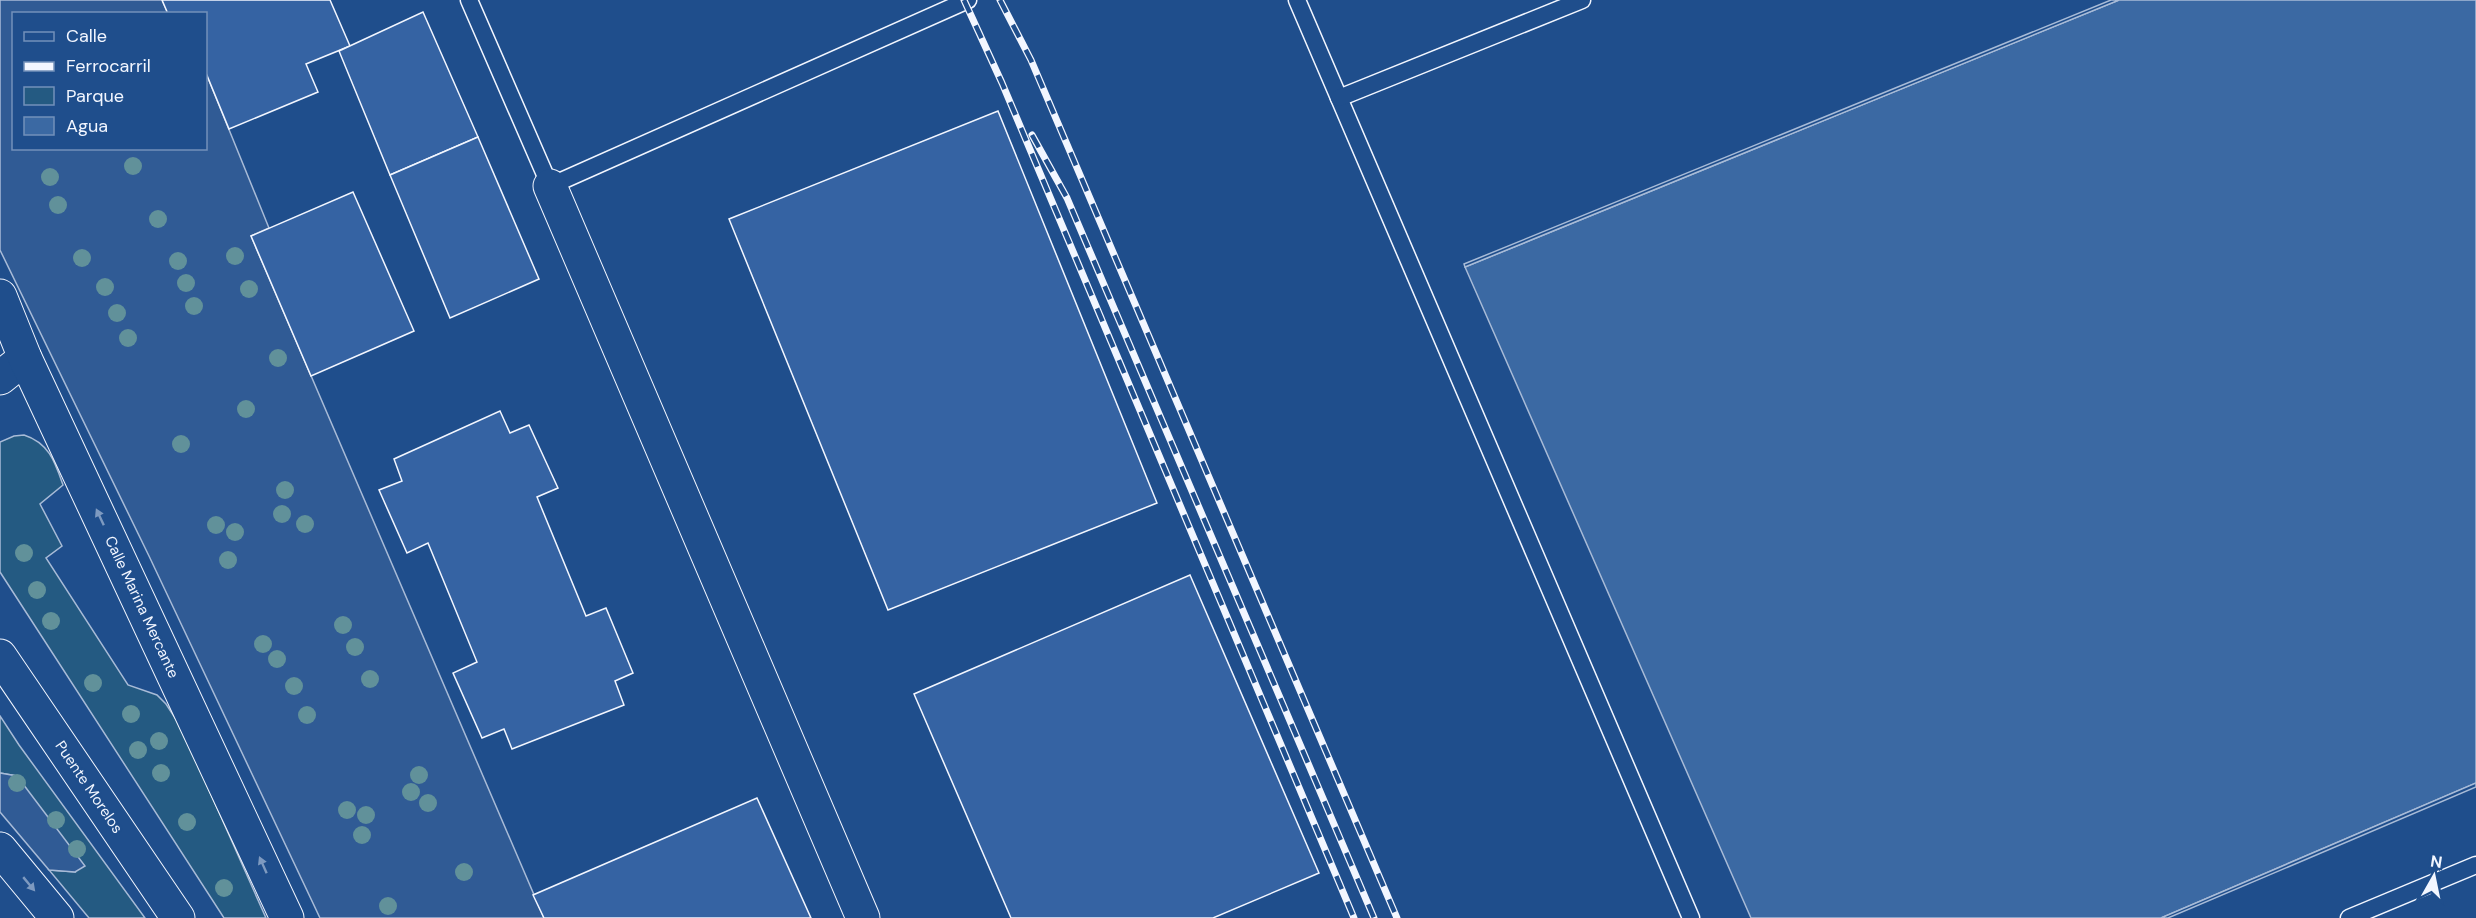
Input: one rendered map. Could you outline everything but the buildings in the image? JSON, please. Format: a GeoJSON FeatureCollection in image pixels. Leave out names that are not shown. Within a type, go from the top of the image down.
{"type":"FeatureCollection","features":[{"type":"Feature","properties":{"kind":"main road"},"geometry":{"type":"LineString","coordinates":[[550,186],[863,918]]}},
{"type":"Feature","properties":{"kind":"main road","name":"Calle Marina Mercante"},"geometry":{"type":"LineString","coordinates":[[0,296],[25,358],[287,918]]}},
{"type":"Feature","properties":{"kind":"main road"},"geometry":{"type":"LineString","coordinates":[[0,378],[25,358]]}},
{"type":"Feature","properties":{"kind":"main road","name":"Puente Morelos"},"geometry":{"type":"LineString","coordinates":[[0,656],[178,918]]}},
{"type":"Feature","properties":{"kind":"main road"},"geometry":{"type":"LineString","coordinates":[[0,849],[57,918]]}},
{"type":"Feature","properties":{"kind":"lane"},"geometry":{"type":"LineString","coordinates":[[470,0],[550,186],[968,0]]}},
{"type":"Feature","properties":{"kind":"lane"},"geometry":{"type":"LineString","coordinates":[[1297,0],[1691,918]]}},
{"type":"Feature","properties":{"kind":"lane"},"geometry":{"type":"LineString","coordinates":[[1339,98],[1582,0]]}},
{"type":"Feature","properties":{"kind":"lane"},"geometry":{"type":"LineString","coordinates":[[2349,918],[2476,865]]}},
{"type":"Feature","properties":{"kind":"green space"},"geometry":{"type":"Polygon","coordinates":[[[24,435],[40,443],[50,454],[63,485],[40,504],[62,546],[46,558],[128,685],[157,695],[181,727],[266,918],[224,918],[0,572],[0,442],[14,436],[24,435]]]}},
{"type":"Feature","properties":{"kind":"green space"},"geometry":{"type":"Polygon","coordinates":[[[0,716],[145,918],[89,918],[49,870],[75,872],[17,776],[0,773],[0,716]]]}},
{"type":"Feature","properties":{"kind":"shaded area"},"geometry":{"type":"Polygon","coordinates":[[[0,0],[162,0],[168,12],[12,12],[12,150],[207,150],[207,75],[269,228],[251,236],[544,918],[320,918],[149,556],[0,250],[0,0]]]}},
{"type":"Feature","properties":{"kind":"shaded area"},"geometry":{"type":"Polygon","coordinates":[[[0,773],[17,776],[85,866],[75,872],[49,870],[0,812],[0,773]]]}},
{"type":"Feature","properties":{"kind":"water"},"geometry":{"type":"Polygon","coordinates":[[[2119,0],[2476,0],[2476,783],[2161,918],[1751,918],[1465,267],[2119,0]]]}},
{"type":"Feature","properties":{"kind":"pier"},"geometry":{"type":"Polygon","coordinates":[[[2111,0],[2119,0],[1465,267],[1464,264],[2111,0]]]}},
{"type":"Feature","properties":{"kind":"pier"},"geometry":{"type":"Polygon","coordinates":[[[2476,783],[2476,787],[2168,918],[2161,918],[2476,783]]]}},
{"type":"Feature","properties":{"kind":"railway"},"geometry":{"type":"LineString","coordinates":[[964,0],[1002,83],[1354,918]]}},
{"type":"Feature","properties":{"kind":"railway"},"geometry":{"type":"LineString","coordinates":[[1000,0],[1031,60],[1397,918]]}},
{"type":"Feature","properties":{"kind":"railway"},"geometry":{"type":"LineString","coordinates":[[1032,135],[1067,198],[1374,918]]}}]}
